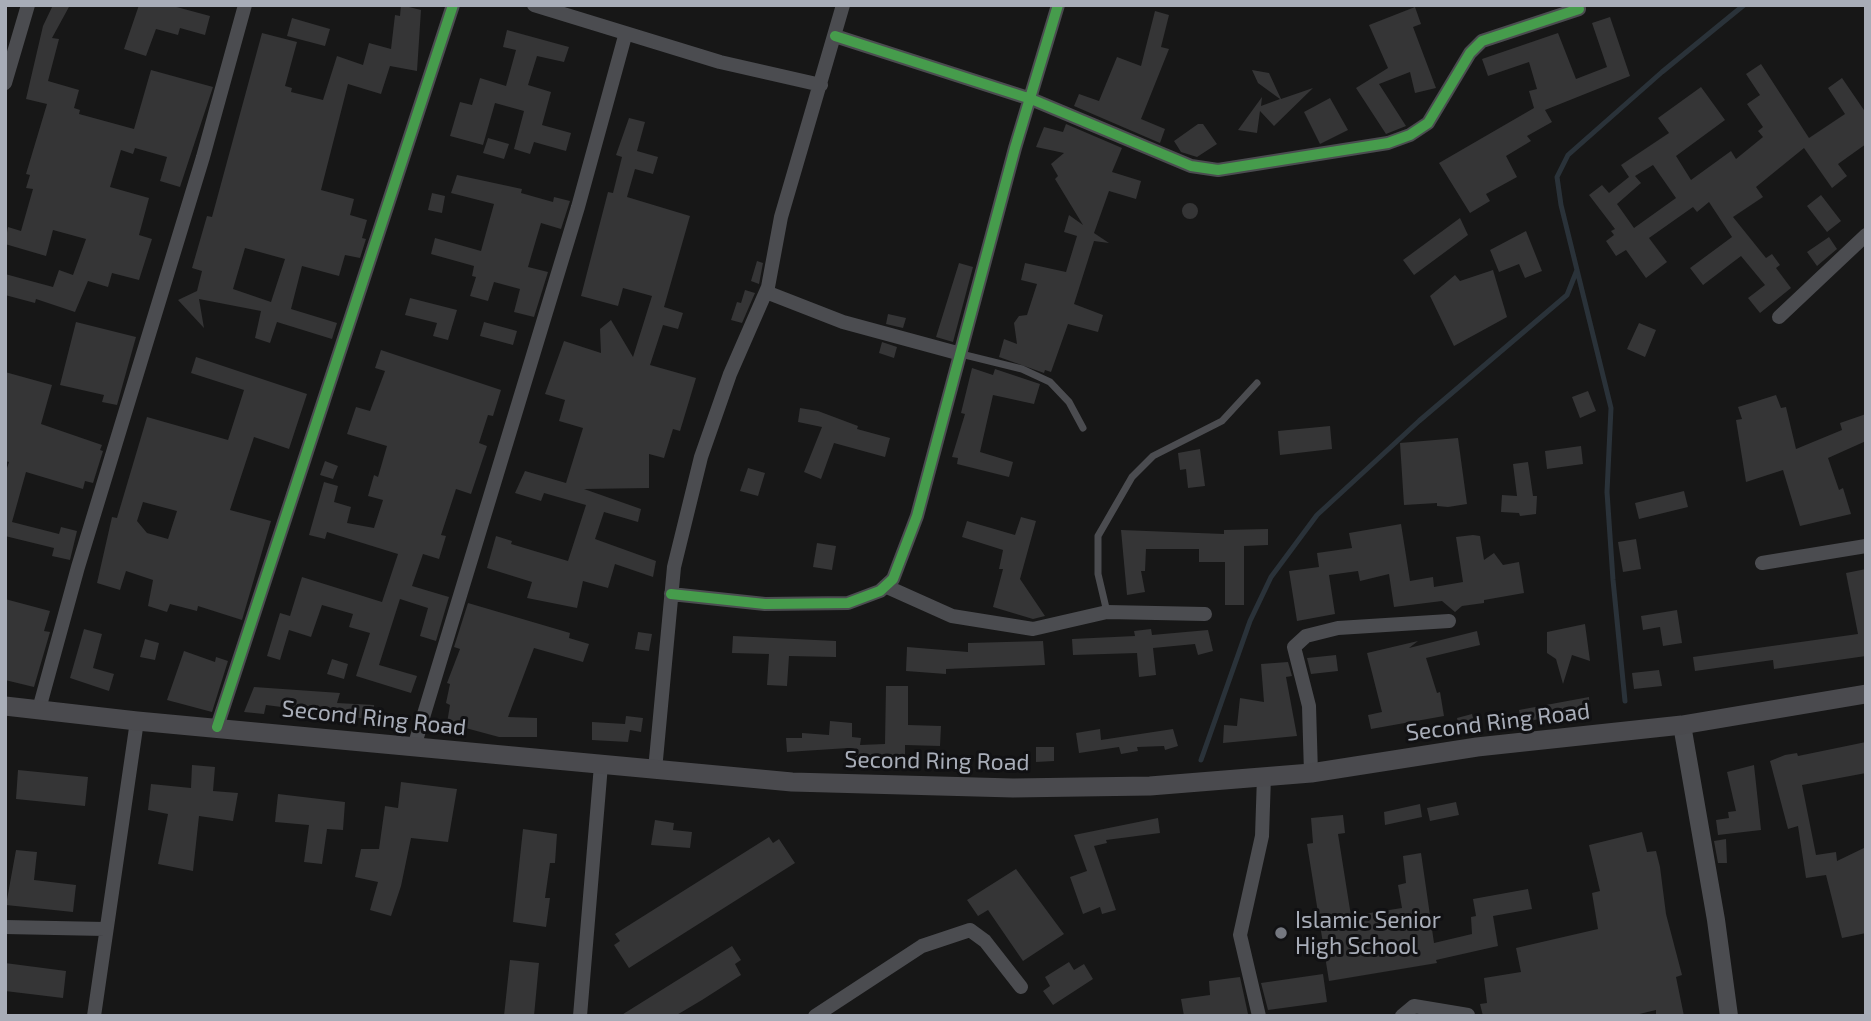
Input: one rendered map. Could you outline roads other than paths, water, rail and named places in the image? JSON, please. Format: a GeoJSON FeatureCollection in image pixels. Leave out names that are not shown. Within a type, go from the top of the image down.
{"type":"FeatureCollection","features":[{"type":"Feature","properties":{"kind":"main road","name":"Second Ring Road"},"geometry":{"type":"LineString","coordinates":[[5,706],[137,721],[792,782],[1013,788],[1150,786],[1311,773],[1477,747],[1682,725],[1866,694]]}},
{"type":"Feature","properties":{"kind":"street"},"geometry":{"type":"LineString","coordinates":[[5,83],[28,5]]}},
{"type":"Feature","properties":{"kind":"street"},"geometry":{"type":"LineString","coordinates":[[39,709],[78,567],[203,157],[245,5]]}},
{"type":"Feature","properties":{"kind":"street"},"geometry":{"type":"LineString","coordinates":[[217,727],[453,5]]}},
{"type":"Feature","properties":{"kind":"street"},"geometry":{"type":"LineString","coordinates":[[534,5],[625,36],[737,67],[821,85]]}},
{"type":"Feature","properties":{"kind":"street"},"geometry":{"type":"LineString","coordinates":[[655,770],[674,566],[701,457],[730,374],[775,265],[781,217],[843,5]]}},
{"type":"Feature","properties":{"kind":"street"},"geometry":{"type":"LineString","coordinates":[[671,594],[765,604],[848,603],[885,586],[900,565],[917,516],[1058,5]]}},
{"type":"Feature","properties":{"kind":"street"},"geometry":{"type":"LineString","coordinates":[[835,36],[1031,99],[1191,166],[1218,170],[1388,143],[1410,135],[1428,122],[1470,53],[1482,41],[1579,9]]}},
{"type":"Feature","properties":{"kind":"street"},"geometry":{"type":"LineString","coordinates":[[415,747],[581,195],[625,36]]}},
{"type":"Feature","properties":{"kind":"street"},"geometry":{"type":"LineString","coordinates":[[1779,317],[1866,235]]}},
{"type":"Feature","properties":{"kind":"street"},"geometry":{"type":"LineString","coordinates":[[766,292],[843,323],[961,354]]}},
{"type":"Feature","properties":{"kind":"street"},"geometry":{"type":"LineString","coordinates":[[1762,564],[1866,546]]}},
{"type":"Feature","properties":{"kind":"street"},"geometry":{"type":"LineString","coordinates":[[885,586],[952,616],[1033,629],[1107,612],[1205,614]]}},
{"type":"Feature","properties":{"kind":"street"},"geometry":{"type":"LineString","coordinates":[[1311,773],[1309,706],[1294,647],[1314,633],[1338,628],[1449,621]]}},
{"type":"Feature","properties":{"kind":"street"},"geometry":{"type":"LineString","coordinates":[[94,1016],[137,721]]}},
{"type":"Feature","properties":{"kind":"street"},"geometry":{"type":"LineString","coordinates":[[1682,725],[1716,920],[1729,1016]]}},
{"type":"Feature","properties":{"kind":"street"},"geometry":{"type":"LineString","coordinates":[[580,1016],[601,765]]}},
{"type":"Feature","properties":{"kind":"street"},"geometry":{"type":"LineString","coordinates":[[1259,1016],[1240,935],[1262,836],[1264,776]]}},
{"type":"Feature","properties":{"kind":"street"},"geometry":{"type":"LineString","coordinates":[[5,927],[105,929]]}},
{"type":"Feature","properties":{"kind":"street"},"geometry":{"type":"LineString","coordinates":[[815,1016],[922,946],[970,930],[985,941],[1021,987]]}},
{"type":"Feature","properties":{"kind":"street"},"geometry":{"type":"LineString","coordinates":[[1402,1016],[1414,1006],[1468,1015]]}},
{"type":"Feature","properties":{"kind":"lane"},"geometry":{"type":"LineString","coordinates":[[961,354],[1022,369],[1050,382],[1069,402],[1083,428]]}},
{"type":"Feature","properties":{"kind":"lane"},"geometry":{"type":"LineString","coordinates":[[1107,612],[1098,574],[1098,536],[1132,477],[1153,456],[1222,421],[1257,383]]}},
{"type":"Feature","properties":{"kind":"waterway"},"geometry":{"type":"LineString","coordinates":[[1625,701],[1607,492],[1611,408],[1561,205],[1557,177],[1568,155],[1662,72],[1744,5]]}},
{"type":"Feature","properties":{"kind":"waterway"},"geometry":{"type":"LineString","coordinates":[[1201,760],[1250,621],[1271,577],[1317,515],[1419,421],[1567,295],[1577,270]]}},
{"type":"Feature","properties":{"kind":"place","name":"Islamic Senior High School"},"geometry":{"type":"Point","coordinates":[1281,933]}}]}
